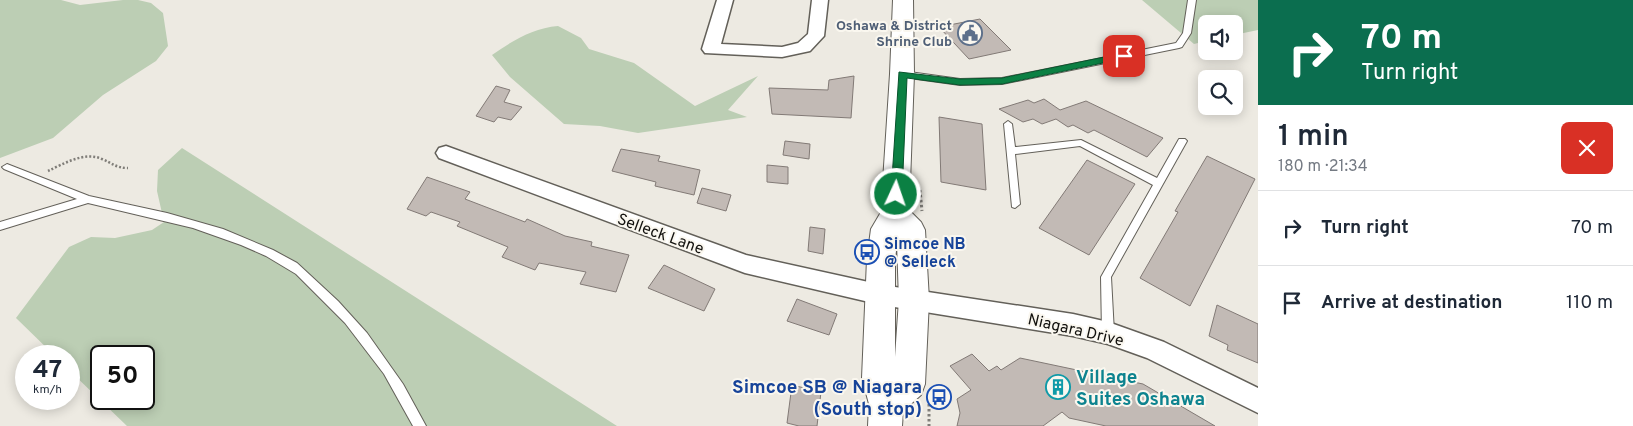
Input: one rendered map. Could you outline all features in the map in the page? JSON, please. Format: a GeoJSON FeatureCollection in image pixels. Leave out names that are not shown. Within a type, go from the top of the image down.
{"type":"FeatureCollection","features":[{"type":"Feature","properties":{"kind":"main road"},"geometry":{"type":"LineString","coordinates":[[886,415],[878,378],[878,335],[882,295],[881,259],[885,229],[895,213],[902,74],[903,0]]}},
{"type":"Feature","properties":{"kind":"main road"},"geometry":{"type":"LineString","coordinates":[[886,415],[909,384],[914,300],[911,230],[895,213]]}},
{"type":"Feature","properties":{"kind":"street"},"geometry":{"type":"LineString","coordinates":[[725,0],[711,49],[782,52],[804,47],[816,36],[820,0]]}},
{"type":"Feature","properties":{"kind":"street","name":"Selleck Lane"},"geometry":{"type":"LineString","coordinates":[[446,153],[745,264],[882,295]]}},
{"type":"Feature","properties":{"kind":"street","name":"Niagara Drive"},"geometry":{"type":"LineString","coordinates":[[882,295],[1073,325],[1108,333],[1155,350],[1258,401]]}},
{"type":"Feature","properties":{"kind":"lane"},"geometry":{"type":"LineString","coordinates":[[902,74],[960,82],[1002,81],[1179,45],[1187,33],[1192,0]]}},
{"type":"Feature","properties":{"kind":"lane"},"geometry":{"type":"LineString","coordinates":[[1008,124],[1015,204]]}},
{"type":"Feature","properties":{"kind":"lane"},"geometry":{"type":"LineString","coordinates":[[1108,333],[1106,277],[1182,141]]}},
{"type":"Feature","properties":{"kind":"lane"},"geometry":{"type":"LineString","coordinates":[[1010,152],[1081,143],[1158,183]]}},
{"type":"Feature","properties":{"kind":"lane"},"geometry":{"type":"LineString","coordinates":[[7,167],[88,199],[174,218],[251,244],[295,267],[344,313],[382,360],[420,426]]}},
{"type":"Feature","properties":{"kind":"lane"},"geometry":{"type":"LineString","coordinates":[[0,226],[88,199]]}},
{"type":"Feature","properties":{"kind":"path"},"geometry":{"type":"LineString","coordinates":[[34,178],[71,159],[98,156],[117,169],[128,168]]}},
{"type":"Feature","properties":{"kind":"green space"},"geometry":{"type":"Polygon","coordinates":[[[0,0],[61,0],[80,5],[123,0],[138,0],[151,3],[163,13],[168,46],[156,61],[103,95],[53,138],[0,158],[0,0]]]}},
{"type":"Feature","properties":{"kind":"green space"},"geometry":{"type":"Polygon","coordinates":[[[1142,0],[1258,0],[1258,30],[1243,33],[1243,15],[1198,15],[1198,43],[1194,44],[1142,0]]]}},
{"type":"Feature","properties":{"kind":"green space"},"geometry":{"type":"Polygon","coordinates":[[[558,26],[581,38],[589,49],[634,63],[695,106],[758,76],[728,110],[747,117],[638,133],[600,126],[564,124],[510,77],[492,55],[523,36],[540,29],[558,26]]]}},
{"type":"Feature","properties":{"kind":"green space"},"geometry":{"type":"Polygon","coordinates":[[[182,148],[617,426],[127,426],[110,410],[155,410],[155,345],[90,345],[90,390],[80,381],[80,345],[44,345],[16,318],[69,247],[91,237],[115,238],[152,230],[164,222],[157,191],[158,170],[182,148]]]}},
{"type":"Feature","properties":{"kind":"building","name":"Oshawa & District Shrine Club"},"geometry":{"type":"Polygon","coordinates":[[[980,19],[1011,50],[969,59],[939,27],[980,19]]]}},
{"type":"Feature","properties":{"kind":"building"},"geometry":{"type":"Polygon","coordinates":[[[854,76],[851,118],[772,114],[769,88],[828,90],[829,80],[854,76]]]}},
{"type":"Feature","properties":{"kind":"building"},"geometry":{"type":"Polygon","coordinates":[[[496,86],[510,90],[504,102],[522,107],[511,120],[498,117],[494,122],[476,116],[496,86]]]}},
{"type":"Feature","properties":{"kind":"building"},"geometry":{"type":"Polygon","coordinates":[[[1044,99],[1060,110],[1086,101],[1163,138],[1147,157],[1094,130],[1088,133],[1073,125],[1068,127],[1056,119],[1042,124],[1033,119],[1023,122],[999,109],[1028,100],[1034,103],[1044,99]]]}},
{"type":"Feature","properties":{"kind":"building"},"geometry":{"type":"Polygon","coordinates":[[[939,117],[982,124],[986,190],[941,182],[939,117]]]}},
{"type":"Feature","properties":{"kind":"building"},"geometry":{"type":"Polygon","coordinates":[[[785,141],[810,144],[809,159],[783,155],[785,141]]]}},
{"type":"Feature","properties":{"kind":"building"},"geometry":{"type":"Polygon","coordinates":[[[621,149],[660,156],[658,161],[700,170],[694,195],[655,186],[656,182],[612,171],[621,149]]]}},
{"type":"Feature","properties":{"kind":"building"},"geometry":{"type":"Polygon","coordinates":[[[1207,156],[1255,179],[1190,306],[1140,278],[1178,212],[1175,211],[1207,156]]]}},
{"type":"Feature","properties":{"kind":"building"},"geometry":{"type":"Polygon","coordinates":[[[1087,160],[1135,184],[1089,255],[1039,228],[1087,160]]]}},
{"type":"Feature","properties":{"kind":"building"},"geometry":{"type":"Polygon","coordinates":[[[767,165],[788,167],[788,184],[767,182],[767,165]]]}},
{"type":"Feature","properties":{"kind":"building"},"geometry":{"type":"Polygon","coordinates":[[[427,177],[470,192],[465,199],[525,222],[527,219],[565,236],[592,242],[591,246],[629,255],[616,292],[580,284],[586,272],[539,263],[535,270],[502,257],[508,247],[457,226],[460,222],[431,212],[426,216],[407,209],[427,177]]]}},
{"type":"Feature","properties":{"kind":"building"},"geometry":{"type":"Polygon","coordinates":[[[702,188],[731,195],[726,211],[697,203],[702,188]]]}},
{"type":"Feature","properties":{"kind":"building"},"geometry":{"type":"Polygon","coordinates":[[[810,227],[825,229],[823,254],[808,251],[810,227]]]}},
{"type":"Feature","properties":{"kind":"building"},"geometry":{"type":"Polygon","coordinates":[[[664,265],[715,289],[704,311],[648,288],[664,265]]]}},
{"type":"Feature","properties":{"kind":"building"},"geometry":{"type":"Polygon","coordinates":[[[797,299],[837,314],[829,335],[787,321],[797,299]]]}},
{"type":"Feature","properties":{"kind":"building"},"geometry":{"type":"Polygon","coordinates":[[[1217,305],[1258,324],[1258,363],[1227,350],[1228,345],[1209,336],[1217,305]]]}},
{"type":"Feature","properties":{"kind":"building","name":"Village Suites Oshawa"},"geometry":{"type":"Polygon","coordinates":[[[972,354],[989,371],[997,366],[1001,370],[1020,358],[1143,384],[1215,426],[1106,426],[1069,418],[1062,412],[1043,426],[957,426],[960,413],[957,399],[971,390],[950,366],[972,354]]]}},
{"type":"Feature","properties":{"kind":"building"},"geometry":{"type":"Polygon","coordinates":[[[792,385],[821,392],[817,426],[799,426],[787,423],[792,385]]]}},
{"type":"Feature","properties":{"kind":"place","name":"Oshawa & District Shrine Club"},"geometry":{"type":"Point","coordinates":[970,33]}},
{"type":"Feature","properties":{"kind":"place","name":"Simcoe NB @ Selleck"},"geometry":{"type":"Point","coordinates":[867,252]}},
{"type":"Feature","properties":{"kind":"place","name":"Village Suites Oshawa"},"geometry":{"type":"Point","coordinates":[1058,387]}},
{"type":"Feature","properties":{"kind":"place","name":"Simcoe SB @ Niagara (South stop)"},"geometry":{"type":"Point","coordinates":[939,397]}},
{"type":"Feature","properties":{"kind":"route"},"geometry":{"type":"LineString","coordinates":[[896,194],[902,74],[960,82],[1002,81],[1124,56]]}}]}
